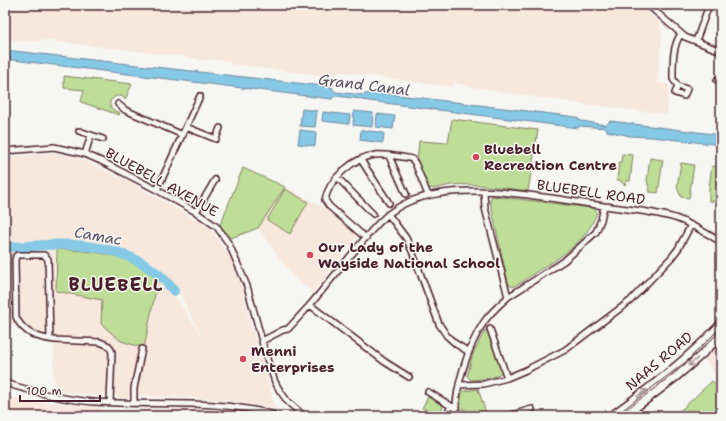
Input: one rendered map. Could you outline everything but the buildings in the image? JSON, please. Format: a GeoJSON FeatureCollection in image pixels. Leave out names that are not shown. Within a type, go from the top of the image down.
{"type":"FeatureCollection","features":[{"type":"Feature","properties":{"kind":"main road","name":"NAAS ROAD"},"geometry":{"type":"LineString","coordinates":[[611,416],[653,386],[684,360],[721,324]]}},
{"type":"Feature","properties":{"kind":"main road","name":"NAAS ROAD"},"geometry":{"type":"LineString","coordinates":[[624,416],[680,373],[721,335]]}},
{"type":"Feature","properties":{"kind":"street"},"geometry":{"type":"LineString","coordinates":[[648,5],[681,34],[721,51]]}},
{"type":"Feature","properties":{"kind":"street"},"geometry":{"type":"LineString","coordinates":[[696,41],[709,5]]}},
{"type":"Feature","properties":{"kind":"street"},"geometry":{"type":"LineString","coordinates":[[678,86],[672,79],[677,41],[681,34]]}},
{"type":"Feature","properties":{"kind":"street"},"geometry":{"type":"LineString","coordinates":[[157,190],[200,96]]}},
{"type":"Feature","properties":{"kind":"street"},"geometry":{"type":"LineString","coordinates":[[118,104],[124,110],[183,135]]}},
{"type":"Feature","properties":{"kind":"street"},"geometry":{"type":"LineString","coordinates":[[186,128],[216,139],[220,128]]}},
{"type":"Feature","properties":{"kind":"street"},"geometry":{"type":"LineString","coordinates":[[79,131],[103,139]]}},
{"type":"Feature","properties":{"kind":"street"},"geometry":{"type":"LineString","coordinates":[[85,154],[91,135]]}},
{"type":"Feature","properties":{"kind":"street","name":"BLUEBELL AVENUE"},"geometry":{"type":"LineString","coordinates":[[5,151],[54,146],[85,154],[101,160],[157,190],[196,212],[218,227],[229,244],[247,286],[271,372],[280,391],[288,402],[304,416]]}},
{"type":"Feature","properties":{"kind":"street"},"geometry":{"type":"LineString","coordinates":[[366,238],[326,203],[326,198],[337,177],[361,160],[376,154],[409,158],[413,160],[428,195]]}},
{"type":"Feature","properties":{"kind":"street"},"geometry":{"type":"LineString","coordinates":[[390,156],[406,194]]}},
{"type":"Feature","properties":{"kind":"street"},"geometry":{"type":"LineString","coordinates":[[361,160],[389,203]]}},
{"type":"Feature","properties":{"kind":"street"},"geometry":{"type":"LineString","coordinates":[[337,177],[373,214]]}},
{"type":"Feature","properties":{"kind":"street"},"geometry":{"type":"LineString","coordinates":[[196,212],[215,180]]}},
{"type":"Feature","properties":{"kind":"street","name":"BLUEBELL ROAD"},"geometry":{"type":"LineString","coordinates":[[262,341],[283,330],[288,330],[310,306],[376,226],[388,214],[403,204],[428,195],[461,191],[484,192],[547,198],[657,213],[676,218],[721,242]]}},
{"type":"Feature","properties":{"kind":"street"},"geometry":{"type":"LineString","coordinates":[[484,192],[485,208],[508,297]]}},
{"type":"Feature","properties":{"kind":"street"},"geometry":{"type":"LineString","coordinates":[[446,416],[453,406],[469,352],[484,322],[508,297],[564,261],[596,232],[601,220],[604,206]]}},
{"type":"Feature","properties":{"kind":"street"},"geometry":{"type":"LineString","coordinates":[[388,214],[406,238],[439,324],[447,336],[469,352]]}},
{"type":"Feature","properties":{"kind":"street"},"geometry":{"type":"LineString","coordinates":[[459,384],[484,384],[507,378],[565,350],[630,301],[671,258],[678,249],[691,225]]}},
{"type":"Feature","properties":{"kind":"street"},"geometry":{"type":"LineString","coordinates":[[50,340],[48,259],[44,254],[18,255],[15,260],[16,317],[29,333],[36,336],[50,340],[100,342],[108,346],[112,352],[110,402]]}},
{"type":"Feature","properties":{"kind":"street"},"geometry":{"type":"LineString","coordinates":[[310,306],[385,362],[409,376]]}},
{"type":"Feature","properties":{"kind":"street"},"geometry":{"type":"LineString","coordinates":[[490,329],[507,378]]}},
{"type":"Feature","properties":{"kind":"street"},"geometry":{"type":"LineString","coordinates":[[134,403],[134,388],[142,349]]}},
{"type":"Feature","properties":{"kind":"street"},"geometry":{"type":"LineString","coordinates":[[5,383],[53,396],[71,399],[134,403],[186,403],[224,406],[279,416]]}},
{"type":"Feature","properties":{"kind":"street"},"geometry":{"type":"LineString","coordinates":[[428,392],[453,406],[456,416]]}},
{"type":"Feature","properties":{"kind":"street"},"geometry":{"type":"LineString","coordinates":[[508,416],[532,409]]}},
{"type":"Feature","properties":{"kind":"shaded area"},"geometry":{"type":"Polygon","coordinates":[[[5,5],[638,5],[659,22],[662,37],[657,83],[669,85],[667,114],[583,104],[501,92],[454,83],[453,87],[340,72],[327,76],[231,64],[230,61],[208,59],[206,61],[179,56],[44,40],[37,42],[5,39],[5,5]]]}},
{"type":"Feature","properties":{"kind":"shaded area"},"geometry":{"type":"Polygon","coordinates":[[[55,153],[79,158],[128,181],[207,226],[215,234],[224,250],[227,251],[244,294],[250,322],[276,409],[225,400],[136,395],[132,398],[117,398],[115,394],[104,394],[98,396],[56,390],[53,373],[54,345],[26,335],[18,325],[5,325],[5,252],[55,251],[56,291],[102,300],[144,348],[159,279],[177,299],[204,340],[178,290],[165,278],[161,270],[146,259],[108,246],[85,243],[5,242],[5,157],[55,153]]]}},
{"type":"Feature","properties":{"kind":"shaded area","name":"Our Lady of the Wayside National School"},"geometry":{"type":"Polygon","coordinates":[[[285,187],[337,215],[359,235],[313,293],[291,274],[258,228],[285,187]]]}},
{"type":"Feature","properties":{"kind":"shaded area"},"geometry":{"type":"Polygon","coordinates":[[[720,342],[721,390],[714,384],[719,378],[704,359],[720,342]]]}},
{"type":"Feature","properties":{"kind":"shaded area"},"geometry":{"type":"Polygon","coordinates":[[[5,394],[28,403],[58,403],[102,408],[103,416],[5,416],[5,394]]]}},
{"type":"Feature","properties":{"kind":"shaded area"},"geometry":{"type":"Polygon","coordinates":[[[164,409],[220,412],[251,416],[142,416],[141,410],[164,409]]]}},
{"type":"Feature","properties":{"kind":"green space"},"geometry":{"type":"Polygon","coordinates":[[[64,76],[132,84],[125,100],[122,96],[116,96],[110,101],[111,107],[120,113],[119,115],[81,102],[84,90],[64,88],[64,76]]]}},
{"type":"Feature","properties":{"kind":"green space","name":"Bluebell Recreation Centre"},"geometry":{"type":"Polygon","coordinates":[[[452,119],[538,130],[528,191],[470,185],[451,185],[435,188],[427,187],[417,162],[419,141],[448,143],[452,119]]]}},
{"type":"Feature","properties":{"kind":"green space"},"geometry":{"type":"Polygon","coordinates":[[[622,154],[633,155],[630,181],[626,181],[625,185],[617,180],[619,162],[621,162],[622,154]]]}},
{"type":"Feature","properties":{"kind":"green space"},"geometry":{"type":"Polygon","coordinates":[[[650,158],[663,160],[658,193],[650,192],[647,180],[650,158]]]}},
{"type":"Feature","properties":{"kind":"green space"},"geometry":{"type":"Polygon","coordinates":[[[681,163],[694,165],[689,198],[681,197],[677,187],[681,163]]]}},
{"type":"Feature","properties":{"kind":"green space"},"geometry":{"type":"Polygon","coordinates":[[[712,166],[721,167],[719,202],[709,201],[712,166]]]}},
{"type":"Feature","properties":{"kind":"green space"},"geometry":{"type":"Polygon","coordinates":[[[243,168],[285,187],[258,228],[231,238],[220,225],[243,168]]]}},
{"type":"Feature","properties":{"kind":"green space"},"geometry":{"type":"Polygon","coordinates":[[[285,189],[308,202],[290,234],[267,220],[285,189]]]}},
{"type":"Feature","properties":{"kind":"green space"},"geometry":{"type":"Polygon","coordinates":[[[492,196],[593,208],[597,213],[586,233],[571,249],[512,287],[508,283],[490,201],[492,196]]]}},
{"type":"Feature","properties":{"kind":"green space"},"geometry":{"type":"Polygon","coordinates":[[[57,249],[112,255],[143,268],[158,279],[144,348],[121,341],[101,324],[102,300],[56,291],[57,249]]]}},
{"type":"Feature","properties":{"kind":"green space"},"geometry":{"type":"Polygon","coordinates":[[[487,329],[502,372],[492,377],[471,380],[467,376],[473,354],[485,330],[487,329]]]}},
{"type":"Feature","properties":{"kind":"green space"},"geometry":{"type":"Polygon","coordinates":[[[712,381],[721,388],[721,416],[673,416],[681,410],[712,381]]]}},
{"type":"Feature","properties":{"kind":"green space"},"geometry":{"type":"Polygon","coordinates":[[[478,389],[487,416],[460,416],[460,414],[465,414],[465,409],[460,409],[462,393],[464,391],[478,389]]]}},
{"type":"Feature","properties":{"kind":"green space"},"geometry":{"type":"Polygon","coordinates":[[[428,397],[443,405],[441,413],[437,410],[435,414],[422,408],[428,397]]]}},
{"type":"Feature","properties":{"kind":"water"},"geometry":{"type":"Polygon","coordinates":[[[5,50],[332,87],[336,92],[362,95],[373,92],[576,117],[581,121],[606,125],[610,121],[721,135],[721,145],[630,136],[607,131],[606,128],[580,126],[578,128],[361,99],[334,96],[332,99],[5,59],[5,50]]]}},
{"type":"Feature","properties":{"kind":"water"},"geometry":{"type":"Polygon","coordinates":[[[302,109],[317,111],[315,127],[300,126],[302,109]]]}},
{"type":"Feature","properties":{"kind":"water"},"geometry":{"type":"Polygon","coordinates":[[[354,111],[373,113],[372,127],[353,125],[354,111]]]}},
{"type":"Feature","properties":{"kind":"water"},"geometry":{"type":"Polygon","coordinates":[[[323,112],[350,115],[349,124],[322,121],[323,112]]]}},
{"type":"Feature","properties":{"kind":"water"},"geometry":{"type":"Polygon","coordinates":[[[377,114],[395,116],[393,129],[376,127],[377,114]]]}},
{"type":"Feature","properties":{"kind":"water"},"geometry":{"type":"Polygon","coordinates":[[[300,130],[316,132],[315,146],[298,144],[300,130]]]}},
{"type":"Feature","properties":{"kind":"water"},"geometry":{"type":"Polygon","coordinates":[[[361,130],[384,133],[383,143],[360,140],[361,130]]]}},
{"type":"Feature","properties":{"kind":"waterway","name":"Camac"},"geometry":{"type":"LineString","coordinates":[[5,247],[67,245],[89,246],[117,252],[143,263],[165,280],[174,291]]}},
{"type":"Feature","properties":{"kind":"tram line"},"geometry":{"type":"LineString","coordinates":[[615,416],[687,361],[721,327]]}},
{"type":"Feature","properties":{"kind":"place","name":"Bluebell Recreation Centre"},"geometry":{"type":"Point","coordinates":[476,157]}},
{"type":"Feature","properties":{"kind":"place","name":"Our Lady of the Wayside National School"},"geometry":{"type":"Point","coordinates":[310,255]}},
{"type":"Feature","properties":{"kind":"place","name":"Menni Enterprises"},"geometry":{"type":"Point","coordinates":[243,359]}},
{"type":"Feature","properties":{"kind":"district","name":"BLUEBELL"},"geometry":{"type":"Point","coordinates":[116,285]}},
{"type":"Feature","properties":{"kind":"water label","name":"Grand Canal"},"geometry":{"type":"Point","coordinates":[364,85]}}]}
